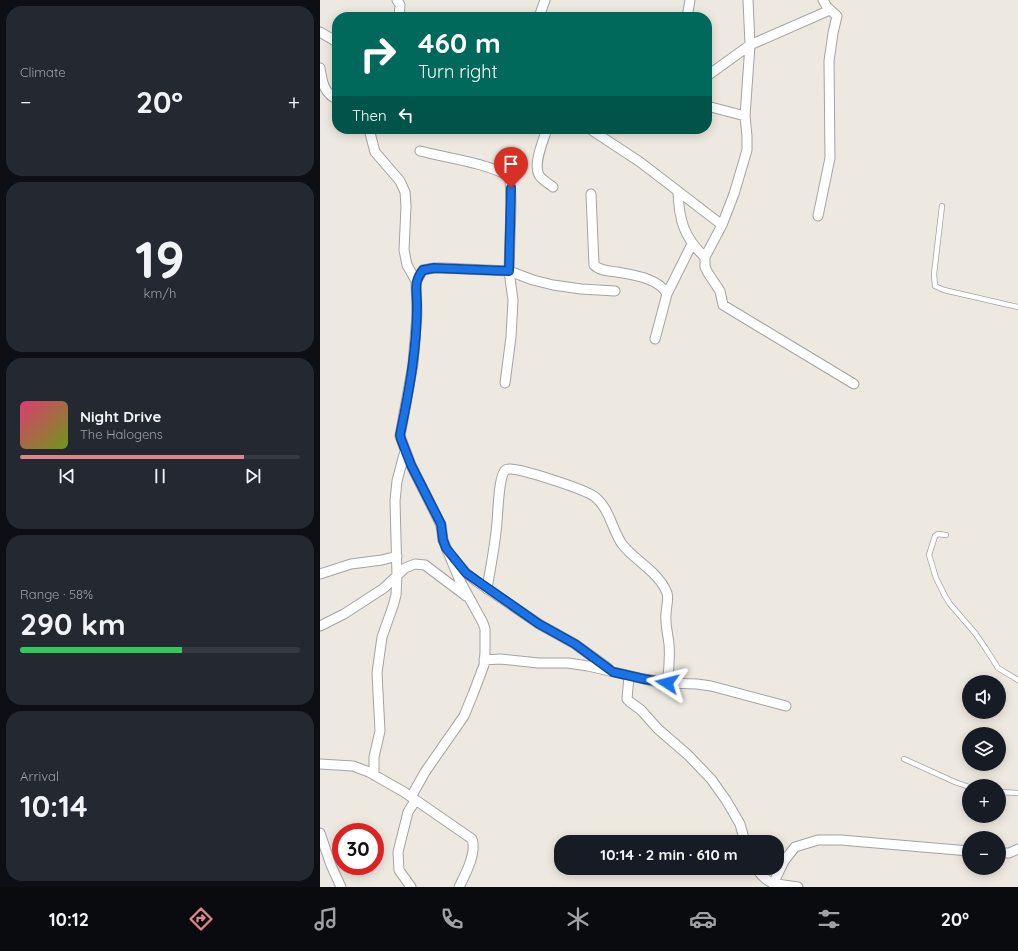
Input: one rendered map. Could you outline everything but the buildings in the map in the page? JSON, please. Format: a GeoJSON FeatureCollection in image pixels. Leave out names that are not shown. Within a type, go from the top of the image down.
{"type":"FeatureCollection","features":[{"type":"Feature","properties":{"kind":"street"},"geometry":{"type":"LineString","coordinates":[[397,0],[400,5],[399,12]]}},
{"type":"Feature","properties":{"kind":"street"},"geometry":{"type":"LineString","coordinates":[[541,12],[545,0]]}},
{"type":"Feature","properties":{"kind":"street"},"geometry":{"type":"LineString","coordinates":[[689,12],[690,0]]}},
{"type":"Feature","properties":{"kind":"street"},"geometry":{"type":"LineString","coordinates":[[748,0],[750,45],[745,116],[747,143],[746,157],[722,225],[705,258],[704,263],[708,273],[720,291],[722,305],[854,384]]}},
{"type":"Feature","properties":{"kind":"street"},"geometry":{"type":"LineString","coordinates":[[818,216],[830,158],[829,61],[837,16],[830,10],[823,0]]}},
{"type":"Feature","properties":{"kind":"street"},"geometry":{"type":"LineString","coordinates":[[712,72],[750,45],[830,10]]}},
{"type":"Feature","properties":{"kind":"street"},"geometry":{"type":"LineString","coordinates":[[320,32],[332,39]]}},
{"type":"Feature","properties":{"kind":"street"},"geometry":{"type":"LineString","coordinates":[[320,68],[324,87],[332,96]]}},
{"type":"Feature","properties":{"kind":"street"},"geometry":{"type":"LineString","coordinates":[[320,90],[332,96]]}},
{"type":"Feature","properties":{"kind":"street"},"geometry":{"type":"LineString","coordinates":[[712,107],[745,116]]}},
{"type":"Feature","properties":{"kind":"street"},"geometry":{"type":"LineString","coordinates":[[370,134],[375,152],[400,181],[405,192],[406,206],[404,250],[407,265],[416,281],[417,314],[413,364],[400,435],[405,451],[441,524],[443,540],[460,581],[484,626],[484,665],[477,686],[464,716],[425,772],[408,812],[398,852],[399,870],[411,887]]}},
{"type":"Feature","properties":{"kind":"street"},"geometry":{"type":"LineString","coordinates":[[545,134],[537,162],[537,171],[540,176],[553,187]]}},
{"type":"Feature","properties":{"kind":"street"},"geometry":{"type":"LineString","coordinates":[[598,134],[640,162],[722,225]]}},
{"type":"Feature","properties":{"kind":"street"},"geometry":{"type":"LineString","coordinates":[[420,151],[487,167],[510,178],[511,204],[509,271],[513,306],[511,337],[505,383]]}},
{"type":"Feature","properties":{"kind":"street"},"geometry":{"type":"LineString","coordinates":[[678,192],[680,217],[692,244],[705,258]]}},
{"type":"Feature","properties":{"kind":"street"},"geometry":{"type":"LineString","coordinates":[[591,194],[594,265],[605,270],[648,279],[657,283],[667,294]]}},
{"type":"Feature","properties":{"kind":"street"},"geometry":{"type":"LineString","coordinates":[[655,339],[667,294],[692,244]]}},
{"type":"Feature","properties":{"kind":"street"},"geometry":{"type":"LineString","coordinates":[[416,281],[423,270],[434,268],[509,271],[533,280],[553,285],[581,289],[615,291]]}},
{"type":"Feature","properties":{"kind":"street"},"geometry":{"type":"LineString","coordinates":[[374,776],[374,757],[380,731],[377,673],[382,637],[396,596],[397,556],[395,501],[397,481],[405,451]]}},
{"type":"Feature","properties":{"kind":"street"},"geometry":{"type":"LineString","coordinates":[[487,589],[496,533],[499,497],[503,475],[506,470],[510,469],[522,471],[591,494],[606,511],[622,545],[652,573],[667,592],[666,625],[670,662],[667,683]]}},
{"type":"Feature","properties":{"kind":"street"},"geometry":{"type":"LineString","coordinates":[[446,548],[466,573],[487,589],[539,624],[575,644],[613,672]]}},
{"type":"Feature","properties":{"kind":"street"},"geometry":{"type":"LineString","coordinates":[[320,574],[351,564],[382,560],[397,556]]}},
{"type":"Feature","properties":{"kind":"street"},"geometry":{"type":"LineString","coordinates":[[320,626],[344,614],[384,588],[408,566],[415,564],[421,564],[469,598]]}},
{"type":"Feature","properties":{"kind":"street"},"geometry":{"type":"LineString","coordinates":[[484,660],[568,663],[588,666],[667,683],[707,686],[786,706]]}},
{"type":"Feature","properties":{"kind":"street"},"geometry":{"type":"LineString","coordinates":[[629,676],[627,699],[641,710],[658,729],[688,755],[710,779],[726,800],[740,824],[743,835]]}},
{"type":"Feature","properties":{"kind":"street"},"geometry":{"type":"LineString","coordinates":[[320,764],[353,766],[374,776],[413,799],[473,840],[471,859],[467,872],[459,887]]}},
{"type":"Feature","properties":{"kind":"street"},"geometry":{"type":"LineString","coordinates":[[320,833],[331,865],[341,887]]}},
{"type":"Feature","properties":{"kind":"street"},"geometry":{"type":"LineString","coordinates":[[777,886],[784,861],[795,847],[818,840],[841,840],[962,850]]}},
{"type":"Feature","properties":{"kind":"street"},"geometry":{"type":"LineString","coordinates":[[1006,853],[1018,849]]}},
{"type":"Feature","properties":{"kind":"street"},"geometry":{"type":"LineString","coordinates":[[761,875],[765,880],[777,886],[798,887]]}},
{"type":"Feature","properties":{"kind":"lane"},"geometry":{"type":"LineString","coordinates":[[942,206],[934,274],[935,286],[944,290],[1018,307]]}},
{"type":"Feature","properties":{"kind":"lane"},"geometry":{"type":"LineString","coordinates":[[946,535],[938,534],[935,536],[929,555],[938,584],[950,604],[975,633],[996,666],[1000,670],[1018,680]]}},
{"type":"Feature","properties":{"kind":"lane"},"geometry":{"type":"LineString","coordinates":[[904,759],[962,784]]}},
{"type":"Feature","properties":{"kind":"lane"},"geometry":{"type":"LineString","coordinates":[[1006,792],[1018,793]]}},
{"type":"Feature","properties":{"kind":"route"},"geometry":{"type":"LineString","coordinates":[[511,188],[509,271],[434,268],[423,270],[416,281],[416,336],[412,377],[404,408],[400,435],[401,439],[411,465],[441,524],[441,532],[446,548],[470,577],[539,624],[575,644],[613,672],[667,683]]}}]}
